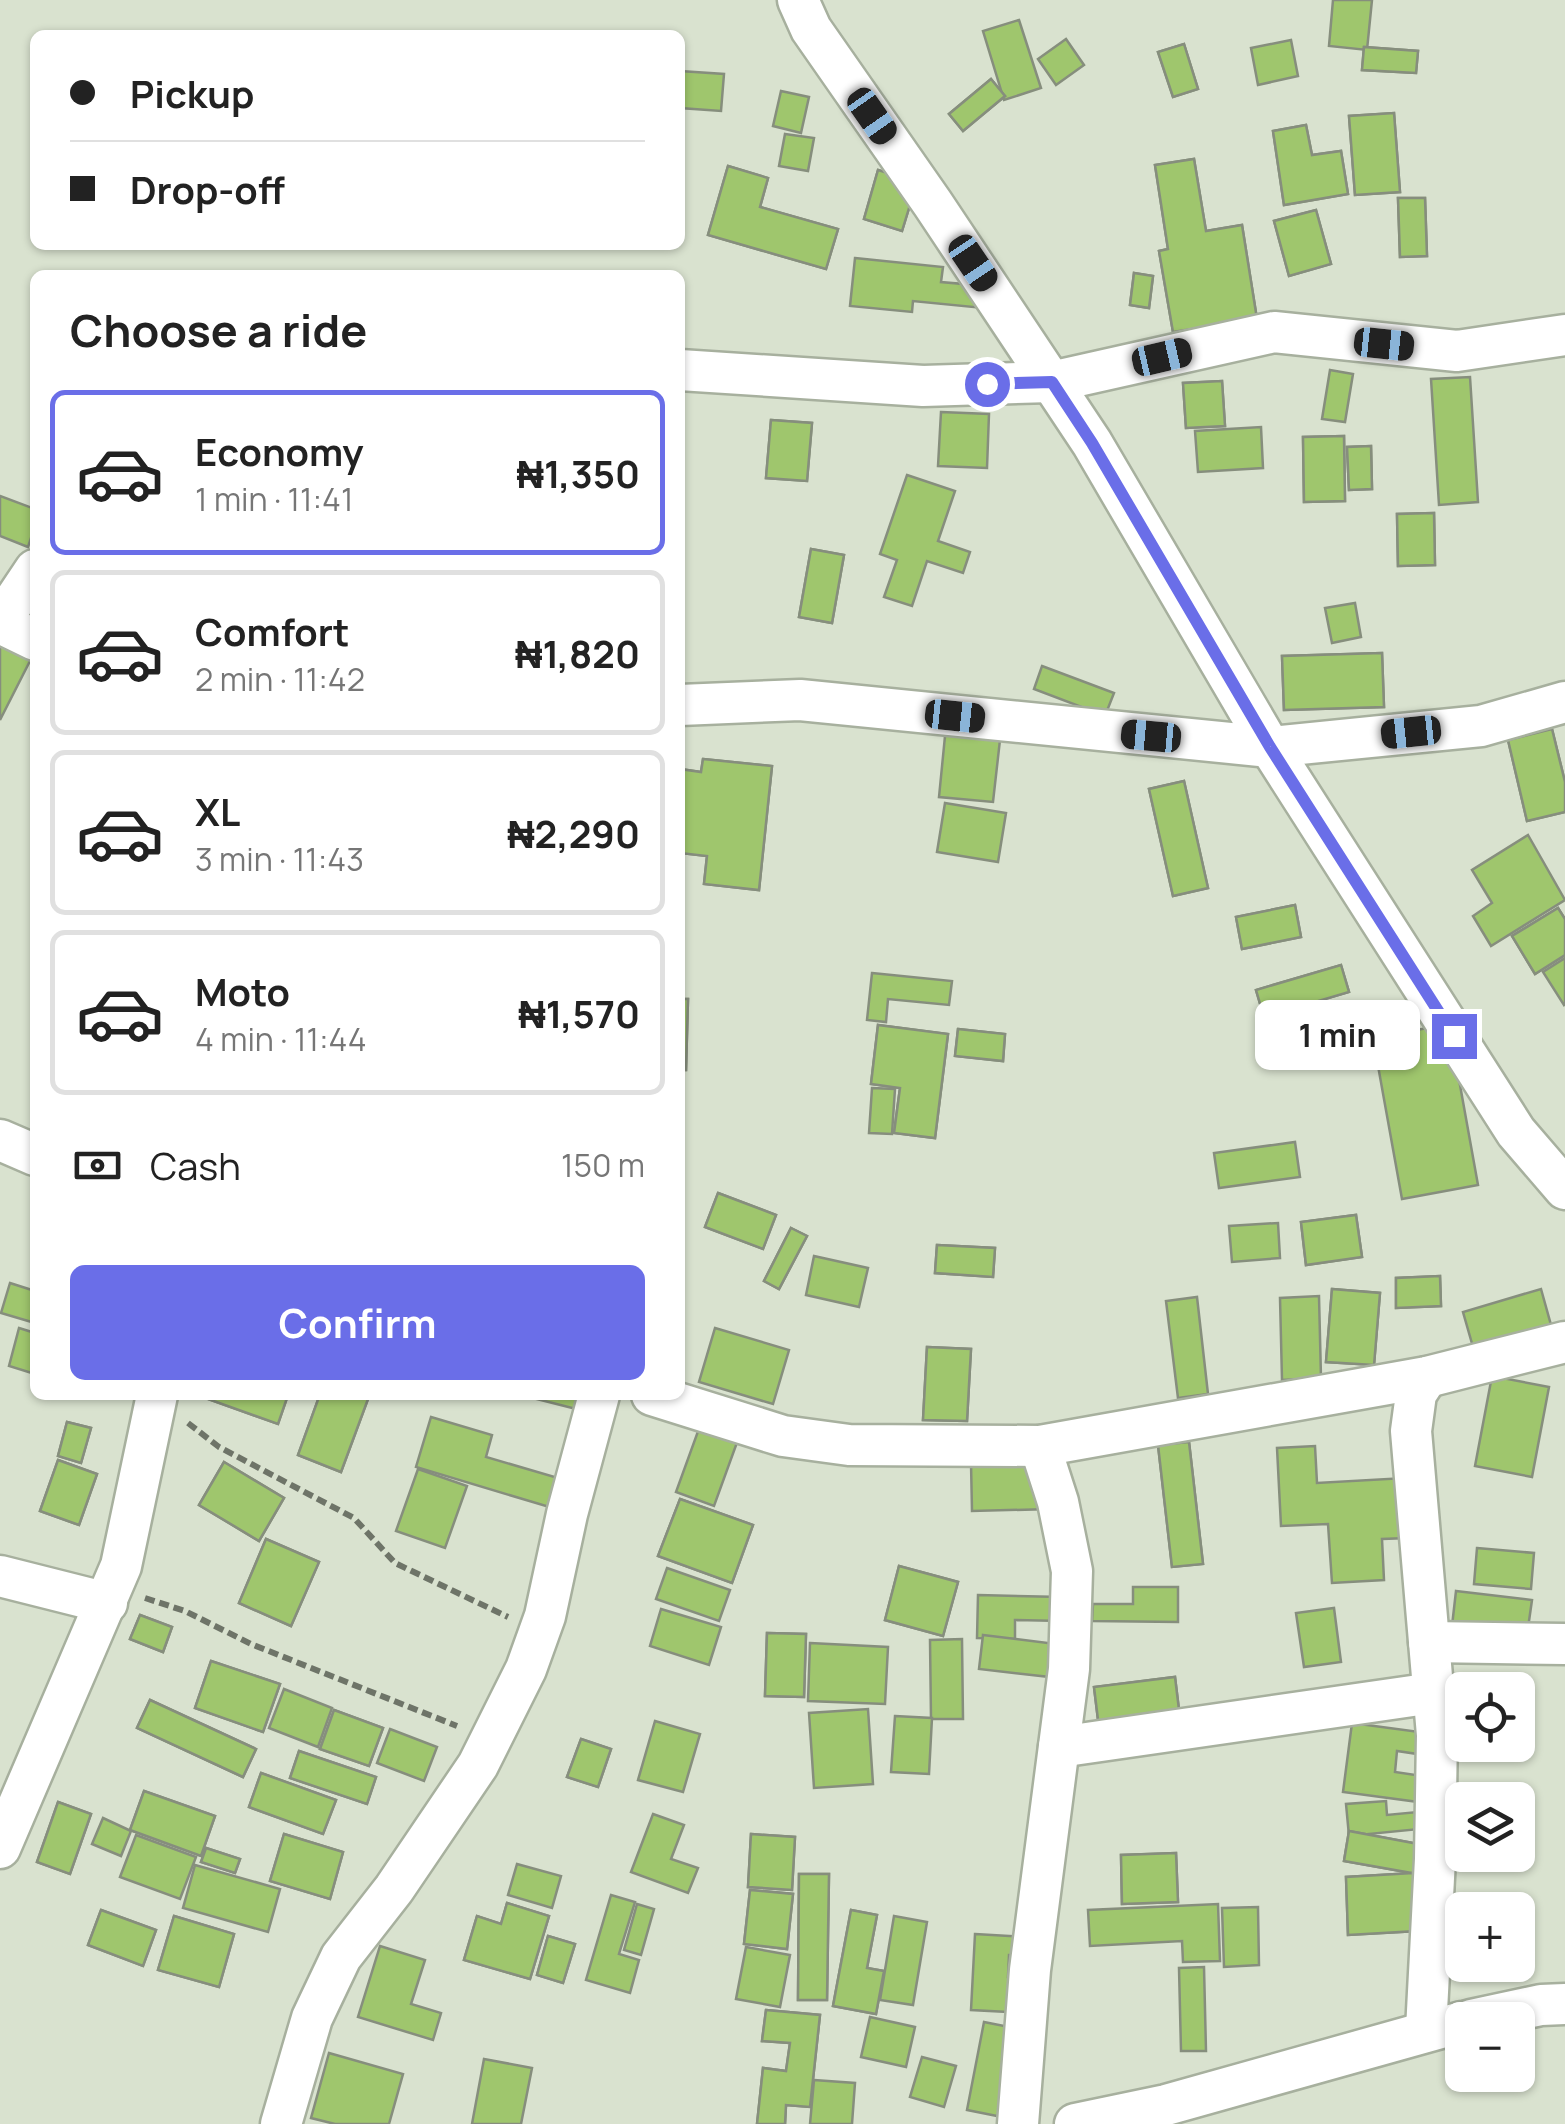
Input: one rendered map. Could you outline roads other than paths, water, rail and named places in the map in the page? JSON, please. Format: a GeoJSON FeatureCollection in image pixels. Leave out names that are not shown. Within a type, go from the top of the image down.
{"type":"FeatureCollection","features":[{"type":"Feature","properties":{"kind":"street"},"geometry":{"type":"LineString","coordinates":[[798,0],[811,29],[1092,443],[1270,747],[1516,1132],[1565,1189]]}},
{"type":"Feature","properties":{"kind":"street"},"geometry":{"type":"LineString","coordinates":[[685,370],[923,386],[1052,382],[1274,332],[1457,351],[1565,336]]}},
{"type":"Feature","properties":{"kind":"street"},"geometry":{"type":"LineString","coordinates":[[30,578],[0,623],[30,638]]}},
{"type":"Feature","properties":{"kind":"street"},"geometry":{"type":"LineString","coordinates":[[685,704],[800,700],[1270,747],[1481,726],[1565,702]]}},
{"type":"Feature","properties":{"kind":"street"},"geometry":{"type":"LineString","coordinates":[[0,1140],[30,1152]]}},
{"type":"Feature","properties":{"kind":"street"},"geometry":{"type":"LineString","coordinates":[[668,1400],[783,1436],[849,1446],[1040,1446],[1427,1376],[1565,1342]]}},
{"type":"Feature","properties":{"kind":"street"},"geometry":{"type":"LineString","coordinates":[[1075,2124],[1166,2105],[1444,2026],[1435,1858],[1437,1735],[1411,1431],[1416,1394],[1427,1376]]}},
{"type":"Feature","properties":{"kind":"street"},"geometry":{"type":"LineString","coordinates":[[0,1848],[121,1566],[155,1400]]}},
{"type":"Feature","properties":{"kind":"street"},"geometry":{"type":"LineString","coordinates":[[281,2124],[312,2018],[341,1957],[405,1874],[478,1765],[526,1669],[540,1633],[597,1400]]}},
{"type":"Feature","properties":{"kind":"street"},"geometry":{"type":"LineString","coordinates":[[1018,2124],[1030,1970],[1069,1669],[1072,1571],[1058,1502],[1040,1446]]}},
{"type":"Feature","properties":{"kind":"street"},"geometry":{"type":"LineString","coordinates":[[0,1576],[110,1595]]}},
{"type":"Feature","properties":{"kind":"street"},"geometry":{"type":"LineString","coordinates":[[1428,1642],[1565,1644]]}},
{"type":"Feature","properties":{"kind":"street"},"geometry":{"type":"LineString","coordinates":[[1059,1746],[1433,1693]]}},
{"type":"Feature","properties":{"kind":"street"},"geometry":{"type":"LineString","coordinates":[[1535,2005],[1565,2004]]}}]}
